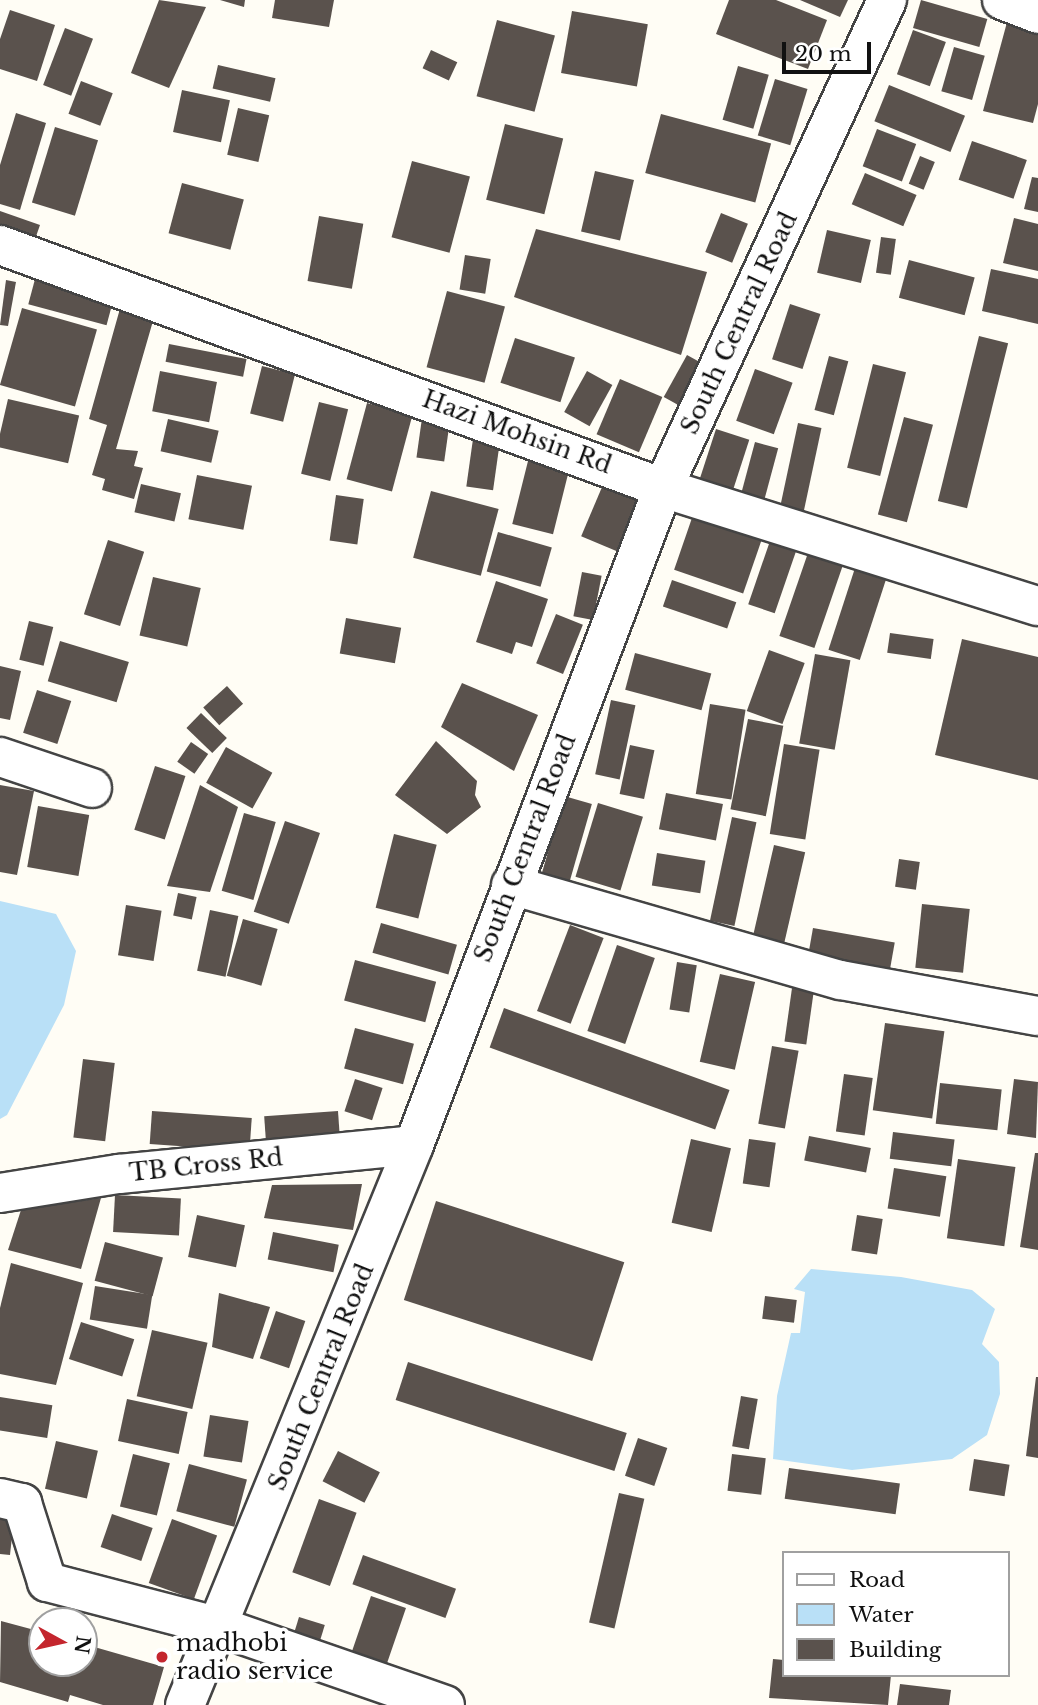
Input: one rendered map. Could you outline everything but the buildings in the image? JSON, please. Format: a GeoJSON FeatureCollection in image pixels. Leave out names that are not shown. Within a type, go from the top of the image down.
{"type":"FeatureCollection","features":[{"type":"Feature","properties":{"kind":"street","name":"South Central Road"},"geometry":{"type":"LineString","coordinates":[[185,1705],[220,1627],[414,1145],[510,885],[663,488],[887,0]]}},
{"type":"Feature","properties":{"kind":"street"},"geometry":{"type":"LineString","coordinates":[[1002,0],[1038,14]]}},
{"type":"Feature","properties":{"kind":"street","name":"Hazi Mohsin Rd"},"geometry":{"type":"LineString","coordinates":[[0,245],[663,488],[1038,606]]}},
{"type":"Feature","properties":{"kind":"street"},"geometry":{"type":"LineString","coordinates":[[0,757],[92,788]]}},
{"type":"Feature","properties":{"kind":"street"},"geometry":{"type":"LineString","coordinates":[[510,885],[841,980],[1038,1016]]}},
{"type":"Feature","properties":{"kind":"street","name":"TB Cross Rd"},"geometry":{"type":"LineString","coordinates":[[0,1194],[119,1174],[414,1145]]}},
{"type":"Feature","properties":{"kind":"street"},"geometry":{"type":"LineString","coordinates":[[0,1498],[22,1503],[47,1582],[220,1627],[445,1705]]}},
{"type":"Feature","properties":{"kind":"water"},"geometry":{"type":"Polygon","coordinates":[[[0,901],[56,914],[76,951],[64,1005],[7,1115],[0,1119],[0,901]]]}},
{"type":"Feature","properties":{"kind":"water"},"geometry":{"type":"Polygon","coordinates":[[[811,1269],[901,1277],[972,1290],[995,1309],[982,1344],[999,1362],[1000,1394],[987,1435],[952,1459],[852,1470],[773,1459],[777,1396],[791,1333],[800,1333],[805,1292],[794,1289],[811,1269]]]}},
{"type":"Feature","properties":{"kind":"place","name":"madhobi radio service"},"geometry":{"type":"Point","coordinates":[162,1657]}}]}
